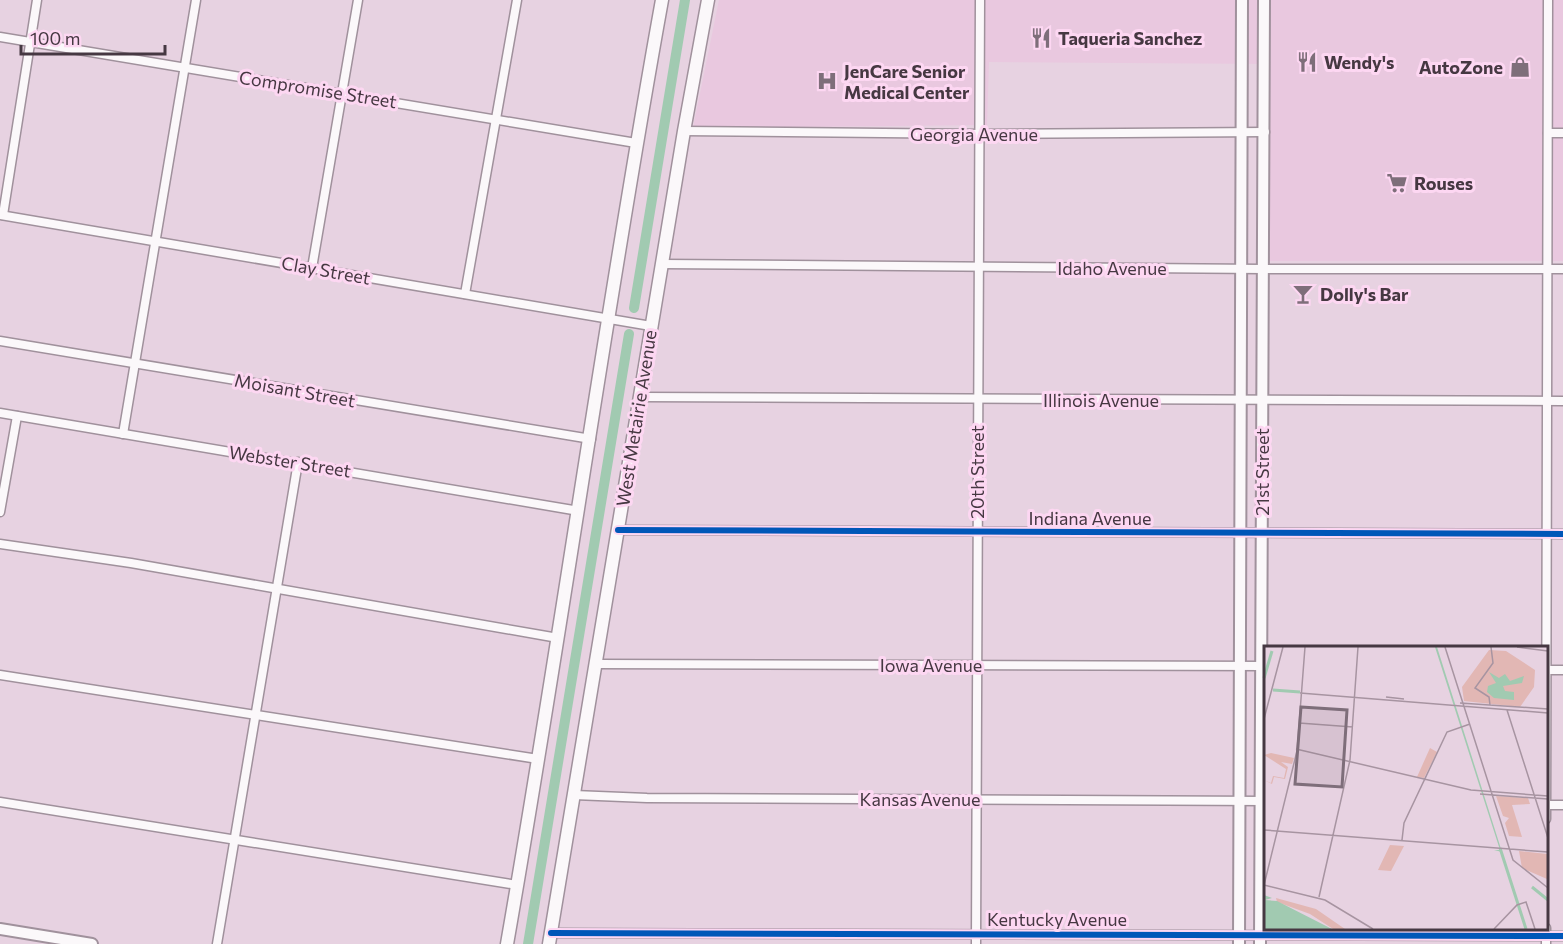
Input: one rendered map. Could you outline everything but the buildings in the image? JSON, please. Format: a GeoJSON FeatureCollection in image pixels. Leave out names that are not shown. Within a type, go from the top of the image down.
{"type":"FeatureCollection","features":[{"type":"Feature","properties":{"kind":"main road"},"geometry":{"type":"LineString","coordinates":[[507,944],[591,439],[636,143],[662,0]]}},
{"type":"Feature","properties":{"kind":"main road","name":"West Metairie Avenue"},"geometry":{"type":"LineString","coordinates":[[550,939],[651,326],[708,0]]}},
{"type":"Feature","properties":{"kind":"street"},"geometry":{"type":"LineString","coordinates":[[1,215],[38,0]]}},
{"type":"Feature","properties":{"kind":"street"},"geometry":{"type":"LineString","coordinates":[[123,434],[196,0]]}},
{"type":"Feature","properties":{"kind":"street"},"geometry":{"type":"LineString","coordinates":[[312,268],[358,0]]}},
{"type":"Feature","properties":{"kind":"street"},"geometry":{"type":"LineString","coordinates":[[465,294],[517,0]]}},
{"type":"Feature","properties":{"kind":"street","name":"20th Street"},"geometry":{"type":"LineString","coordinates":[[976,944],[980,0]]}},
{"type":"Feature","properties":{"kind":"street","name":"21st Street"},"geometry":{"type":"LineString","coordinates":[[1239,939],[1238,667],[1242,0]]}},
{"type":"Feature","properties":{"kind":"street","name":"21st Street"},"geometry":{"type":"LineString","coordinates":[[1260,940],[1264,666],[1262,533],[1264,0]]}},
{"type":"Feature","properties":{"kind":"street"},"geometry":{"type":"LineString","coordinates":[[1547,646],[1548,0]]}},
{"type":"Feature","properties":{"kind":"street","name":"Compromise Street"},"geometry":{"type":"LineString","coordinates":[[0,37],[636,143]]}},
{"type":"Feature","properties":{"kind":"street","name":"Georgia Avenue"},"geometry":{"type":"LineString","coordinates":[[684,131],[980,134],[1264,132]]}},
{"type":"Feature","properties":{"kind":"street"},"geometry":{"type":"LineString","coordinates":[[1548,133],[1563,133]]}},
{"type":"Feature","properties":{"kind":"street","name":"Clay Street"},"geometry":{"type":"LineString","coordinates":[[1,215],[651,326]]}},
{"type":"Feature","properties":{"kind":"street","name":"Idaho Avenue"},"geometry":{"type":"LineString","coordinates":[[662,264],[1240,269],[1563,268]]}},
{"type":"Feature","properties":{"kind":"street","name":"Moisant Street"},"geometry":{"type":"LineString","coordinates":[[0,341],[591,439]]}},
{"type":"Feature","properties":{"kind":"street","name":"Illinois Avenue"},"geometry":{"type":"LineString","coordinates":[[640,397],[1563,401]]}},
{"type":"Feature","properties":{"kind":"street","name":"Webster Street"},"geometry":{"type":"LineString","coordinates":[[0,413],[579,511]]}},
{"type":"Feature","properties":{"kind":"street"},"geometry":{"type":"LineString","coordinates":[[0,512],[16,416]]}},
{"type":"Feature","properties":{"kind":"street"},"geometry":{"type":"LineString","coordinates":[[217,944],[298,462]]}},
{"type":"Feature","properties":{"kind":"street","name":"Indiana Avenue"},"geometry":{"type":"LineString","coordinates":[[618,530],[1563,534]]}},
{"type":"Feature","properties":{"kind":"street"},"geometry":{"type":"LineString","coordinates":[[0,544],[131,563],[558,638]]}},
{"type":"Feature","properties":{"kind":"street","name":"Iowa Avenue"},"geometry":{"type":"LineString","coordinates":[[596,664],[1264,666]]}},
{"type":"Feature","properties":{"kind":"street"},"geometry":{"type":"LineString","coordinates":[[0,675],[538,759]]}},
{"type":"Feature","properties":{"kind":"street","name":"Kansas Avenue"},"geometry":{"type":"LineString","coordinates":[[574,795],[658,798],[1263,801]]}},
{"type":"Feature","properties":{"kind":"street"},"geometry":{"type":"LineString","coordinates":[[0,802],[517,885]]}},
{"type":"Feature","properties":{"kind":"street"},"geometry":{"type":"LineString","coordinates":[[0,929],[92,944]]}},
{"type":"Feature","properties":{"kind":"street","name":"Kentucky Avenue"},"geometry":{"type":"LineString","coordinates":[[550,939],[573,933],[976,933],[1260,940],[1563,936]]}},
{"type":"Feature","properties":{"kind":"street"},"geometry":{"type":"LineString","coordinates":[[691,944],[692,934]]}},
{"type":"Feature","properties":{"kind":"shaded area"},"geometry":{"type":"Polygon","coordinates":[[[719,0],[1563,0],[1563,261],[1267,261],[1270,64],[989,62],[987,125],[693,128],[719,0]]]}},
{"type":"Feature","properties":{"kind":"waterway"},"geometry":{"type":"LineString","coordinates":[[634,308],[685,0]]}},
{"type":"Feature","properties":{"kind":"waterway"},"geometry":{"type":"LineString","coordinates":[[528,944],[629,334]]}},
{"type":"Feature","properties":{"kind":"cycle path"},"geometry":{"type":"LineString","coordinates":[[618,530],[1563,534]]}},
{"type":"Feature","properties":{"kind":"cycle path"},"geometry":{"type":"LineString","coordinates":[[551,933],[1563,936]]}},
{"type":"Feature","properties":{"kind":"place","name":"Taqueria Sanchez"},"geometry":{"type":"Point","coordinates":[1041,38]}},
{"type":"Feature","properties":{"kind":"place","name":"Wendy's"},"geometry":{"type":"Point","coordinates":[1307,62]}},
{"type":"Feature","properties":{"kind":"place","name":"AutoZone"},"geometry":{"type":"Point","coordinates":[1520,67]}},
{"type":"Feature","properties":{"kind":"place","name":"JenCare Senior Medical Center"},"geometry":{"type":"Point","coordinates":[827,81]}},
{"type":"Feature","properties":{"kind":"place","name":"Rouses"},"geometry":{"type":"Point","coordinates":[1397,183]}},
{"type":"Feature","properties":{"kind":"place","name":"Dolly's Bar"},"geometry":{"type":"Point","coordinates":[1303,294]}}]}
